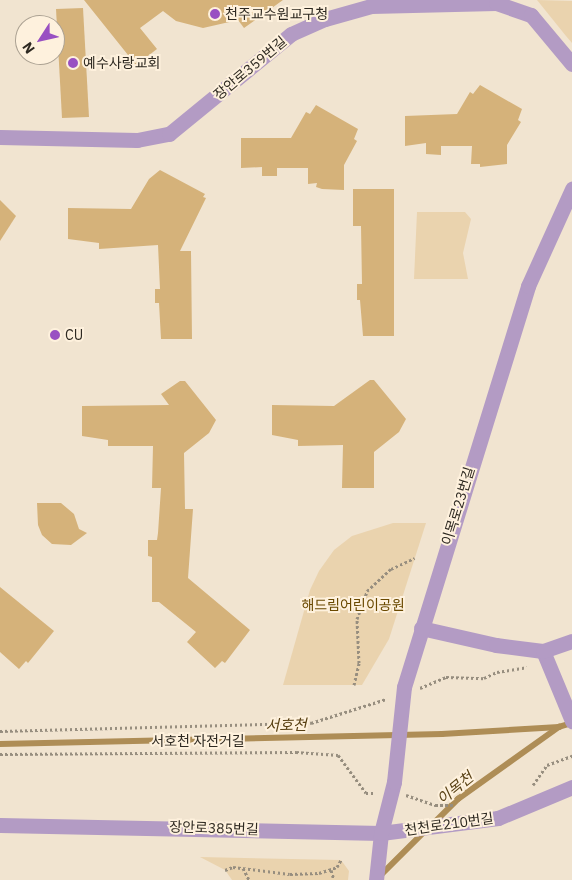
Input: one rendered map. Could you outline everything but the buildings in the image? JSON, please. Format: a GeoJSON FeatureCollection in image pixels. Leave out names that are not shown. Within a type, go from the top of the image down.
{"type":"FeatureCollection","features":[{"type":"Feature","properties":{"kind":"street","name":"장안로359번길"},"geometry":{"type":"LineString","coordinates":[[0,138],[137,140],[169,134],[291,34],[326,18],[371,6],[496,3],[531,15],[572,64]]}},
{"type":"Feature","properties":{"kind":"street","name":"이목로23번길"},"geometry":{"type":"LineString","coordinates":[[381,833],[394,788],[405,691],[421,628],[528,286],[572,189]]}},
{"type":"Feature","properties":{"kind":"street"},"geometry":{"type":"LineString","coordinates":[[421,628],[496,645],[548,662]]}},
{"type":"Feature","properties":{"kind":"street"},"geometry":{"type":"LineString","coordinates":[[548,662],[572,641]]}},
{"type":"Feature","properties":{"kind":"street"},"geometry":{"type":"LineString","coordinates":[[548,662],[572,722]]}},
{"type":"Feature","properties":{"kind":"street","name":"천천로210번길"},"geometry":{"type":"LineString","coordinates":[[381,833],[498,818],[572,787]]}},
{"type":"Feature","properties":{"kind":"street","name":"장안로385번길"},"geometry":{"type":"LineString","coordinates":[[0,825],[381,833]]}},
{"type":"Feature","properties":{"kind":"street"},"geometry":{"type":"LineString","coordinates":[[376,880],[381,833]]}},
{"type":"Feature","properties":{"kind":"path"},"geometry":{"type":"LineString","coordinates":[[354,685],[359,663],[357,619],[367,591],[391,569],[415,558]]}},
{"type":"Feature","properties":{"kind":"path"},"geometry":{"type":"LineString","coordinates":[[0,731],[310,723],[446,677],[484,678],[497,672],[548,662]]}},
{"type":"Feature","properties":{"kind":"path","name":"서호천 자전거길"},"geometry":{"type":"LineString","coordinates":[[0,754],[296,752],[338,755],[366,793],[394,788],[435,805]]}},
{"type":"Feature","properties":{"kind":"path"},"geometry":{"type":"LineString","coordinates":[[534,803],[532,789],[535,778],[548,764],[572,756]]}},
{"type":"Feature","properties":{"kind":"path"},"geometry":{"type":"LineString","coordinates":[[225,870],[242,867],[290,874],[332,870],[341,860]]}},
{"type":"Feature","properties":{"kind":"path"},"geometry":{"type":"LineString","coordinates":[[242,867],[249,880]]}},
{"type":"Feature","properties":{"kind":"path"},"geometry":{"type":"LineString","coordinates":[[332,870],[334,880]]}},
{"type":"Feature","properties":{"kind":"green space"},"geometry":{"type":"Polygon","coordinates":[[[537,0],[572,1],[572,43],[566,36],[537,0]]]}},
{"type":"Feature","properties":{"kind":"green space"},"geometry":{"type":"Polygon","coordinates":[[[417,212],[465,212],[471,219],[463,253],[468,279],[414,279],[417,212]]]}},
{"type":"Feature","properties":{"kind":"green space","name":"해드림어린이공원"},"geometry":{"type":"Polygon","coordinates":[[[393,523],[426,523],[389,639],[362,685],[283,685],[310,590],[319,571],[334,550],[352,536],[393,523]]]}},
{"type":"Feature","properties":{"kind":"green space"},"geometry":{"type":"Polygon","coordinates":[[[200,857],[341,860],[349,871],[348,880],[232,880],[225,870],[200,857]]]}},
{"type":"Feature","properties":{"kind":"waterway","name":"서호천"},"geometry":{"type":"LineString","coordinates":[[0,744],[442,734],[559,727],[572,723]]}},
{"type":"Feature","properties":{"kind":"waterway","name":"이목천"},"geometry":{"type":"LineString","coordinates":[[434,823],[458,799],[559,727]]}},
{"type":"Feature","properties":{"kind":"waterway","name":"이목천"},"geometry":{"type":"LineString","coordinates":[[380,876],[425,831]]}},
{"type":"Feature","properties":{"kind":"place","name":"천주교수원교구청"},"geometry":{"type":"Point","coordinates":[215,14]}},
{"type":"Feature","properties":{"kind":"place","name":"예수사랑교회"},"geometry":{"type":"Point","coordinates":[73,63]}},
{"type":"Feature","properties":{"kind":"place","name":"CU"},"geometry":{"type":"Point","coordinates":[55,335]}}]}
